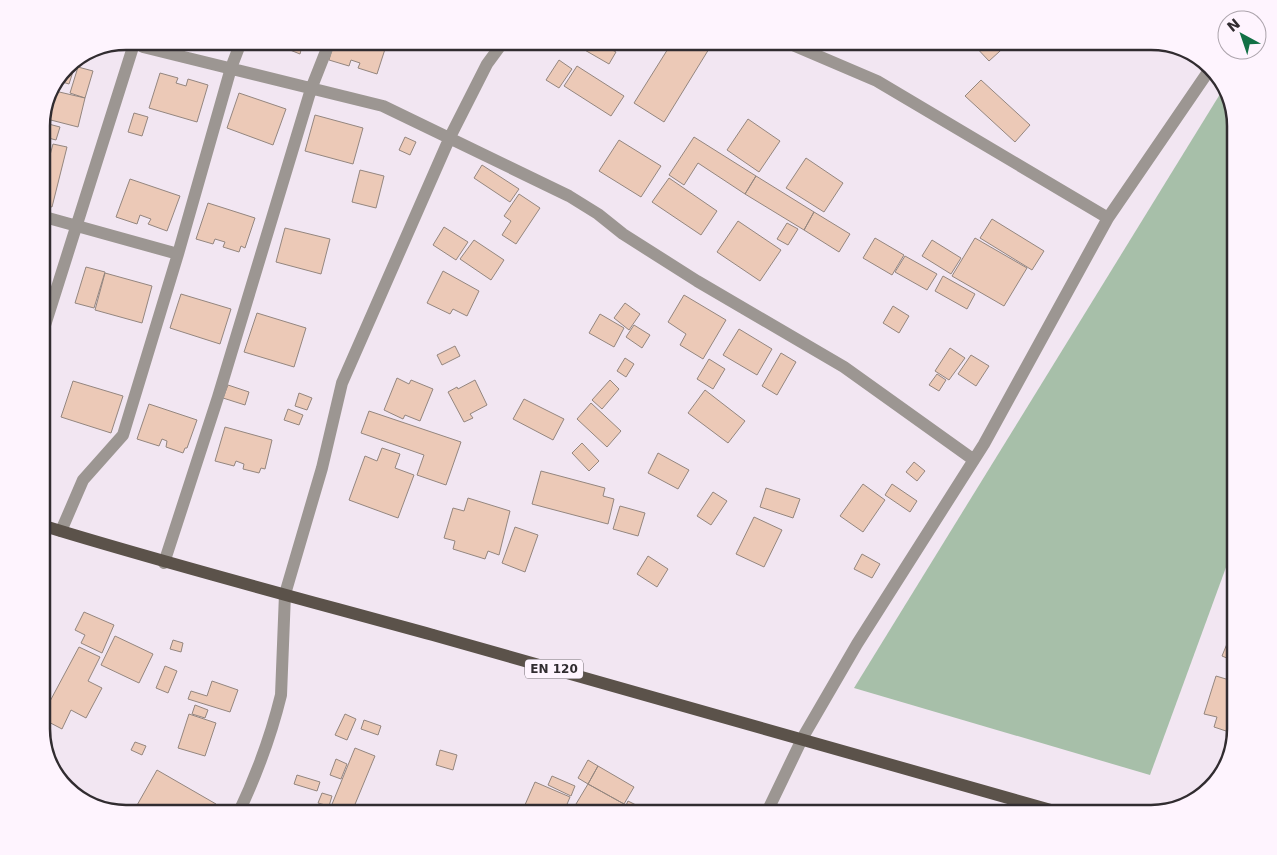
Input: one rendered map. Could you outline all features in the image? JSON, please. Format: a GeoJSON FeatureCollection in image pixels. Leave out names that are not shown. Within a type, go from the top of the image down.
{"type":"FeatureCollection","features":[{"type":"Feature","properties":{"kind":"main road","name":"EN 120"},"geometry":{"type":"LineString","coordinates":[[50,528],[164,563],[285,594],[803,737],[1034,805]]}},
{"type":"Feature","properties":{"kind":"street"},"geometry":{"type":"LineString","coordinates":[[50,310],[133,50]]}},
{"type":"Feature","properties":{"kind":"street"},"geometry":{"type":"LineString","coordinates":[[156,50],[383,106],[569,196],[623,234],[697,281],[844,366],[974,460]]}},
{"type":"Feature","properties":{"kind":"street"},"geometry":{"type":"LineString","coordinates":[[61,532],[83,480],[123,435],[237,50]]}},
{"type":"Feature","properties":{"kind":"street"},"geometry":{"type":"LineString","coordinates":[[164,563],[218,397],[311,89],[326,50]]}},
{"type":"Feature","properties":{"kind":"street"},"geometry":{"type":"LineString","coordinates":[[242,805],[250,788],[281,695],[285,594],[322,468],[342,383],[450,138],[487,64],[497,50]]}},
{"type":"Feature","properties":{"kind":"street"},"geometry":{"type":"LineString","coordinates":[[804,50],[877,81],[1108,218]]}},
{"type":"Feature","properties":{"kind":"street"},"geometry":{"type":"LineString","coordinates":[[770,805],[803,737],[857,644],[974,460],[1108,218],[1206,74]]}},
{"type":"Feature","properties":{"kind":"street"},"geometry":{"type":"LineString","coordinates":[[50,219],[178,254]]}},
{"type":"Feature","properties":{"kind":"green space"},"geometry":{"type":"Polygon","coordinates":[[[1220,94],[1227,126],[1227,565],[1150,775],[854,688],[1220,94]]]}},
{"type":"Feature","properties":{"kind":"building"},"geometry":{"type":"Polygon","coordinates":[[[290,50],[301,50],[300,54],[290,50]]]}},
{"type":"Feature","properties":{"kind":"building"},"geometry":{"type":"Polygon","coordinates":[[[332,50],[385,50],[377,74],[358,68],[360,63],[351,60],[349,66],[329,60],[332,50]]]}},
{"type":"Feature","properties":{"kind":"building"},"geometry":{"type":"Polygon","coordinates":[[[585,50],[612,50],[616,52],[609,64],[585,50]]]}},
{"type":"Feature","properties":{"kind":"building"},"geometry":{"type":"Polygon","coordinates":[[[667,50],[708,50],[664,122],[634,103],[667,50]]]}},
{"type":"Feature","properties":{"kind":"building"},"geometry":{"type":"Polygon","coordinates":[[[979,50],[1001,50],[989,61],[979,50]]]}},
{"type":"Feature","properties":{"kind":"building"},"geometry":{"type":"Polygon","coordinates":[[[559,60],[572,69],[559,88],[546,80],[559,60]]]}},
{"type":"Feature","properties":{"kind":"building"},"geometry":{"type":"Polygon","coordinates":[[[577,66],[624,96],[611,116],[564,86],[577,66]]]}},
{"type":"Feature","properties":{"kind":"building"},"geometry":{"type":"Polygon","coordinates":[[[78,68],[93,71],[85,98],[70,93],[78,68]]]}},
{"type":"Feature","properties":{"kind":"building"},"geometry":{"type":"Polygon","coordinates":[[[73,73],[69,84],[64,83],[73,73]]]}},
{"type":"Feature","properties":{"kind":"building"},"geometry":{"type":"Polygon","coordinates":[[[160,73],[178,78],[176,83],[186,86],[188,79],[208,85],[197,122],[149,108],[160,73]]]}},
{"type":"Feature","properties":{"kind":"building"},"geometry":{"type":"Polygon","coordinates":[[[981,80],[1030,125],[1015,142],[965,96],[981,80]]]}},
{"type":"Feature","properties":{"kind":"building"},"geometry":{"type":"Polygon","coordinates":[[[58,92],[85,98],[78,127],[50,120],[58,92]]]}},
{"type":"Feature","properties":{"kind":"building"},"geometry":{"type":"Polygon","coordinates":[[[239,93],[286,109],[273,145],[227,128],[239,93]]]}},
{"type":"Feature","properties":{"kind":"building"},"geometry":{"type":"Polygon","coordinates":[[[134,113],[148,117],[142,136],[128,132],[134,113]]]}},
{"type":"Feature","properties":{"kind":"building"},"geometry":{"type":"Polygon","coordinates":[[[315,115],[363,128],[353,164],[305,151],[315,115]]]}},
{"type":"Feature","properties":{"kind":"building"},"geometry":{"type":"Polygon","coordinates":[[[748,119],[780,141],[759,172],[727,150],[748,119]]]}},
{"type":"Feature","properties":{"kind":"building"},"geometry":{"type":"Polygon","coordinates":[[[50,124],[60,127],[56,140],[50,138],[50,124]]]}},
{"type":"Feature","properties":{"kind":"building"},"geometry":{"type":"Polygon","coordinates":[[[405,137],[416,142],[410,155],[399,150],[405,137]]]}},
{"type":"Feature","properties":{"kind":"building"},"geometry":{"type":"Polygon","coordinates":[[[694,137],[756,176],[745,194],[698,163],[684,185],[669,175],[694,137]]]}},
{"type":"Feature","properties":{"kind":"building"},"geometry":{"type":"Polygon","coordinates":[[[619,140],[661,166],[641,197],[599,171],[619,140]]]}},
{"type":"Feature","properties":{"kind":"building"},"geometry":{"type":"Polygon","coordinates":[[[53,144],[67,147],[52,207],[50,206],[50,155],[53,144]]]}},
{"type":"Feature","properties":{"kind":"building"},"geometry":{"type":"Polygon","coordinates":[[[806,158],[843,183],[824,212],[786,188],[806,158]]]}},
{"type":"Feature","properties":{"kind":"building"},"geometry":{"type":"Polygon","coordinates":[[[482,165],[519,189],[510,202],[474,178],[482,165]]]}},
{"type":"Feature","properties":{"kind":"building"},"geometry":{"type":"Polygon","coordinates":[[[360,170],[384,176],[376,208],[352,202],[360,170]]]}},
{"type":"Feature","properties":{"kind":"building"},"geometry":{"type":"Polygon","coordinates":[[[756,176],[814,212],[804,230],[745,194],[756,176]]]}},
{"type":"Feature","properties":{"kind":"building"},"geometry":{"type":"Polygon","coordinates":[[[669,178],[717,211],[701,235],[652,202],[669,178]]]}},
{"type":"Feature","properties":{"kind":"building"},"geometry":{"type":"Polygon","coordinates":[[[130,179],[180,196],[167,231],[148,224],[151,219],[140,215],[137,224],[116,217],[130,179]]]}},
{"type":"Feature","properties":{"kind":"building"},"geometry":{"type":"Polygon","coordinates":[[[519,194],[540,208],[516,244],[502,235],[511,221],[504,216],[519,194]]]}},
{"type":"Feature","properties":{"kind":"building"},"geometry":{"type":"Polygon","coordinates":[[[208,203],[255,218],[245,248],[241,246],[239,252],[223,247],[225,242],[215,239],[213,244],[196,239],[208,203]]]}},
{"type":"Feature","properties":{"kind":"building"},"geometry":{"type":"Polygon","coordinates":[[[814,212],[850,234],[839,252],[804,230],[814,212]]]}},
{"type":"Feature","properties":{"kind":"building"},"geometry":{"type":"Polygon","coordinates":[[[992,219],[1044,251],[1032,270],[980,238],[992,219]]]}},
{"type":"Feature","properties":{"kind":"building"},"geometry":{"type":"Polygon","coordinates":[[[738,221],[781,250],[760,281],[717,252],[738,221]]]}},
{"type":"Feature","properties":{"kind":"building"},"geometry":{"type":"Polygon","coordinates":[[[787,223],[798,229],[788,245],[777,239],[787,223]]]}},
{"type":"Feature","properties":{"kind":"building"},"geometry":{"type":"Polygon","coordinates":[[[444,227],[468,242],[456,260],[433,245],[444,227]]]}},
{"type":"Feature","properties":{"kind":"building"},"geometry":{"type":"Polygon","coordinates":[[[285,228],[330,239],[321,274],[276,262],[285,228]]]}},
{"type":"Feature","properties":{"kind":"building"},"geometry":{"type":"Polygon","coordinates":[[[875,238],[904,255],[892,275],[863,258],[875,238]]]}},
{"type":"Feature","properties":{"kind":"building"},"geometry":{"type":"Polygon","coordinates":[[[975,238],[1027,268],[1004,306],[952,276],[975,238]]]}},
{"type":"Feature","properties":{"kind":"building"},"geometry":{"type":"Polygon","coordinates":[[[474,240],[504,260],[491,280],[460,259],[474,240]]]}},
{"type":"Feature","properties":{"kind":"building"},"geometry":{"type":"Polygon","coordinates":[[[932,240],[961,258],[951,274],[922,256],[932,240]]]}},
{"type":"Feature","properties":{"kind":"building"},"geometry":{"type":"Polygon","coordinates":[[[905,256],[937,274],[927,290],[895,272],[905,256]]]}},
{"type":"Feature","properties":{"kind":"building"},"geometry":{"type":"Polygon","coordinates":[[[86,267],[105,272],[94,308],[75,303],[86,267]]]}},
{"type":"Feature","properties":{"kind":"building"},"geometry":{"type":"Polygon","coordinates":[[[443,271],[479,291],[467,316],[453,309],[450,314],[427,303],[443,271]]]}},
{"type":"Feature","properties":{"kind":"building"},"geometry":{"type":"Polygon","coordinates":[[[105,273],[152,286],[142,323],[95,310],[105,273]]]}},
{"type":"Feature","properties":{"kind":"building"},"geometry":{"type":"Polygon","coordinates":[[[943,276],[975,294],[967,309],[935,291],[943,276]]]}},
{"type":"Feature","properties":{"kind":"building"},"geometry":{"type":"Polygon","coordinates":[[[181,294],[231,309],[220,344],[170,328],[181,294]]]}},
{"type":"Feature","properties":{"kind":"building"},"geometry":{"type":"Polygon","coordinates":[[[684,295],[726,320],[703,359],[680,345],[686,334],[668,322],[684,295]]]}},
{"type":"Feature","properties":{"kind":"building"},"geometry":{"type":"Polygon","coordinates":[[[625,303],[640,314],[629,330],[614,318],[625,303]]]}},
{"type":"Feature","properties":{"kind":"building"},"geometry":{"type":"Polygon","coordinates":[[[893,306],[909,316],[899,333],[883,323],[893,306]]]}},
{"type":"Feature","properties":{"kind":"building"},"geometry":{"type":"Polygon","coordinates":[[[257,313],[306,328],[294,367],[244,352],[257,313]]]}},
{"type":"Feature","properties":{"kind":"building"},"geometry":{"type":"Polygon","coordinates":[[[600,314],[624,328],[614,347],[589,333],[600,314]]]}},
{"type":"Feature","properties":{"kind":"building"},"geometry":{"type":"Polygon","coordinates":[[[634,325],[650,335],[642,348],[626,337],[634,325]]]}},
{"type":"Feature","properties":{"kind":"building"},"geometry":{"type":"Polygon","coordinates":[[[739,329],[772,349],[757,375],[723,355],[739,329]]]}},
{"type":"Feature","properties":{"kind":"building"},"geometry":{"type":"Polygon","coordinates":[[[455,346],[460,356],[442,365],[437,355],[455,346]]]}},
{"type":"Feature","properties":{"kind":"building"},"geometry":{"type":"Polygon","coordinates":[[[950,348],[965,358],[949,380],[935,371],[950,348]]]}},
{"type":"Feature","properties":{"kind":"building"},"geometry":{"type":"Polygon","coordinates":[[[781,353],[796,362],[777,395],[762,386],[781,353]]]}},
{"type":"Feature","properties":{"kind":"building"},"geometry":{"type":"Polygon","coordinates":[[[971,355],[989,366],[976,386],[958,374],[971,355]]]}},
{"type":"Feature","properties":{"kind":"building"},"geometry":{"type":"Polygon","coordinates":[[[625,358],[634,364],[626,377],[617,371],[625,358]]]}},
{"type":"Feature","properties":{"kind":"building"},"geometry":{"type":"Polygon","coordinates":[[[709,359],[725,369],[713,389],[697,379],[709,359]]]}},
{"type":"Feature","properties":{"kind":"building"},"geometry":{"type":"Polygon","coordinates":[[[937,374],[946,380],[939,391],[929,385],[937,374]]]}},
{"type":"Feature","properties":{"kind":"building"},"geometry":{"type":"Polygon","coordinates":[[[397,378],[409,384],[411,380],[433,389],[420,421],[405,415],[403,419],[384,410],[397,378]]]}},
{"type":"Feature","properties":{"kind":"building"},"geometry":{"type":"Polygon","coordinates":[[[475,380],[487,405],[470,414],[473,418],[464,422],[448,392],[475,380]]]}},
{"type":"Feature","properties":{"kind":"building"},"geometry":{"type":"Polygon","coordinates":[[[610,380],[619,389],[602,409],[592,400],[610,380]]]}},
{"type":"Feature","properties":{"kind":"building"},"geometry":{"type":"Polygon","coordinates":[[[73,381],[123,396],[111,433],[61,417],[73,381]]]}},
{"type":"Feature","properties":{"kind":"building"},"geometry":{"type":"Polygon","coordinates":[[[228,385],[249,392],[245,405],[223,398],[228,385]]]}},
{"type":"Feature","properties":{"kind":"building"},"geometry":{"type":"Polygon","coordinates":[[[705,390],[745,421],[728,443],[688,413],[705,390]]]}},
{"type":"Feature","properties":{"kind":"building"},"geometry":{"type":"Polygon","coordinates":[[[299,393],[312,398],[307,410],[295,406],[299,393]]]}},
{"type":"Feature","properties":{"kind":"building"},"geometry":{"type":"Polygon","coordinates":[[[524,399],[564,419],[553,440],[513,419],[524,399]]]}},
{"type":"Feature","properties":{"kind":"building"},"geometry":{"type":"Polygon","coordinates":[[[591,403],[621,431],[607,447],[577,419],[591,403]]]}},
{"type":"Feature","properties":{"kind":"building"},"geometry":{"type":"Polygon","coordinates":[[[149,404],[197,420],[187,448],[185,448],[183,453],[166,447],[167,441],[162,439],[159,446],[137,439],[149,404]]]}},
{"type":"Feature","properties":{"kind":"building"},"geometry":{"type":"Polygon","coordinates":[[[288,409],[303,415],[299,425],[284,420],[288,409]]]}},
{"type":"Feature","properties":{"kind":"building"},"geometry":{"type":"Polygon","coordinates":[[[369,411],[461,442],[446,485],[417,475],[424,455],[361,433],[369,411]]]}},
{"type":"Feature","properties":{"kind":"building"},"geometry":{"type":"Polygon","coordinates":[[[225,427],[272,440],[265,469],[261,468],[259,473],[243,469],[244,464],[236,461],[234,466],[215,461],[225,427]]]}},
{"type":"Feature","properties":{"kind":"building"},"geometry":{"type":"Polygon","coordinates":[[[582,443],[599,461],[589,471],[572,453],[582,443]]]}},
{"type":"Feature","properties":{"kind":"building"},"geometry":{"type":"Polygon","coordinates":[[[382,448],[400,454],[395,468],[414,475],[398,518],[349,500],[365,456],[377,461],[382,448]]]}},
{"type":"Feature","properties":{"kind":"building"},"geometry":{"type":"Polygon","coordinates":[[[658,453],[689,470],[678,489],[648,473],[658,453]]]}},
{"type":"Feature","properties":{"kind":"building"},"geometry":{"type":"Polygon","coordinates":[[[914,462],[925,471],[917,481],[906,472],[914,462]]]}},
{"type":"Feature","properties":{"kind":"building"},"geometry":{"type":"Polygon","coordinates":[[[541,471],[605,488],[603,496],[614,499],[608,524],[532,504],[541,471]]]}},
{"type":"Feature","properties":{"kind":"building"},"geometry":{"type":"Polygon","coordinates":[[[863,484],[885,500],[863,532],[840,516],[863,484]]]}},
{"type":"Feature","properties":{"kind":"building"},"geometry":{"type":"Polygon","coordinates":[[[892,484],[917,501],[910,512],[885,495],[892,484]]]}},
{"type":"Feature","properties":{"kind":"building"},"geometry":{"type":"Polygon","coordinates":[[[766,488],[800,499],[793,518],[760,507],[766,488]]]}},
{"type":"Feature","properties":{"kind":"building"},"geometry":{"type":"Polygon","coordinates":[[[713,492],[727,501],[711,525],[697,516],[713,492]]]}},
{"type":"Feature","properties":{"kind":"building"},"geometry":{"type":"Polygon","coordinates":[[[468,498],[510,511],[499,555],[488,551],[485,559],[453,549],[455,541],[444,538],[453,508],[464,511],[468,498]]]}},
{"type":"Feature","properties":{"kind":"building"},"geometry":{"type":"Polygon","coordinates":[[[620,506],[645,513],[638,536],[613,529],[620,506]]]}},
{"type":"Feature","properties":{"kind":"building"},"geometry":{"type":"Polygon","coordinates":[[[754,517],[782,530],[764,567],[736,554],[754,517]]]}},
{"type":"Feature","properties":{"kind":"building"},"geometry":{"type":"Polygon","coordinates":[[[515,527],[538,535],[525,572],[502,563],[515,527]]]}},
{"type":"Feature","properties":{"kind":"building"},"geometry":{"type":"Polygon","coordinates":[[[862,554],[880,564],[872,578],[854,569],[862,554]]]}},
{"type":"Feature","properties":{"kind":"building"},"geometry":{"type":"Polygon","coordinates":[[[648,556],[668,569],[657,587],[637,574],[648,556]]]}},
{"type":"Feature","properties":{"kind":"building"},"geometry":{"type":"Polygon","coordinates":[[[84,612],[114,625],[102,653],[81,643],[85,635],[75,630],[84,612]]]}},
{"type":"Feature","properties":{"kind":"building"},"geometry":{"type":"Polygon","coordinates":[[[115,636],[153,654],[139,683],[101,665],[115,636]]]}},
{"type":"Feature","properties":{"kind":"building"},"geometry":{"type":"Polygon","coordinates":[[[173,640],[183,643],[181,652],[170,649],[173,640]]]}},
{"type":"Feature","properties":{"kind":"building"},"geometry":{"type":"Polygon","coordinates":[[[1227,644],[1227,658],[1222,656],[1227,644]]]}},
{"type":"Feature","properties":{"kind":"building"},"geometry":{"type":"Polygon","coordinates":[[[79,647],[100,657],[88,681],[102,688],[86,718],[71,710],[62,729],[50,723],[50,701],[79,647]]]}},
{"type":"Feature","properties":{"kind":"building"},"geometry":{"type":"Polygon","coordinates":[[[165,666],[177,671],[168,693],[156,688],[165,666]]]}},
{"type":"Feature","properties":{"kind":"building"},"geometry":{"type":"Polygon","coordinates":[[[1216,676],[1227,679],[1227,731],[1214,727],[1217,717],[1204,714],[1216,676]]]}},
{"type":"Feature","properties":{"kind":"building"},"geometry":{"type":"Polygon","coordinates":[[[212,681],[238,690],[230,712],[188,699],[191,691],[207,696],[212,681]]]}},
{"type":"Feature","properties":{"kind":"building"},"geometry":{"type":"Polygon","coordinates":[[[195,705],[208,710],[205,718],[192,714],[195,705]]]}},
{"type":"Feature","properties":{"kind":"building"},"geometry":{"type":"Polygon","coordinates":[[[189,714],[216,723],[205,756],[178,748],[189,714]]]}},
{"type":"Feature","properties":{"kind":"building"},"geometry":{"type":"Polygon","coordinates":[[[345,714],[356,719],[347,740],[335,735],[345,714]]]}},
{"type":"Feature","properties":{"kind":"building"},"geometry":{"type":"Polygon","coordinates":[[[364,720],[381,726],[378,735],[361,729],[364,720]]]}},
{"type":"Feature","properties":{"kind":"building"},"geometry":{"type":"Polygon","coordinates":[[[135,742],[146,746],[142,755],[131,750],[135,742]]]}},
{"type":"Feature","properties":{"kind":"building"},"geometry":{"type":"Polygon","coordinates":[[[355,748],[375,756],[355,805],[332,805],[355,748]]]}},
{"type":"Feature","properties":{"kind":"building"},"geometry":{"type":"Polygon","coordinates":[[[440,750],[457,755],[453,770],[436,765],[440,750]]]}},
{"type":"Feature","properties":{"kind":"building"},"geometry":{"type":"Polygon","coordinates":[[[336,759],[347,764],[341,779],[330,775],[336,759]]]}},
{"type":"Feature","properties":{"kind":"building"},"geometry":{"type":"Polygon","coordinates":[[[588,760],[598,766],[588,784],[578,778],[588,760]]]}},
{"type":"Feature","properties":{"kind":"building"},"geometry":{"type":"Polygon","coordinates":[[[598,766],[634,787],[624,804],[588,784],[598,766]]]}},
{"type":"Feature","properties":{"kind":"building"},"geometry":{"type":"Polygon","coordinates":[[[157,770],[216,804],[215,805],[137,805],[157,770]]]}},
{"type":"Feature","properties":{"kind":"building"},"geometry":{"type":"Polygon","coordinates":[[[297,775],[320,782],[317,791],[294,784],[297,775]]]}},
{"type":"Feature","properties":{"kind":"building"},"geometry":{"type":"Polygon","coordinates":[[[552,776],[575,786],[571,796],[548,785],[552,776]]]}},
{"type":"Feature","properties":{"kind":"building"},"geometry":{"type":"Polygon","coordinates":[[[535,782],[570,797],[567,805],[525,805],[535,782]]]}},
{"type":"Feature","properties":{"kind":"building"},"geometry":{"type":"Polygon","coordinates":[[[588,784],[624,804],[623,805],[575,805],[588,784]]]}},
{"type":"Feature","properties":{"kind":"building"},"geometry":{"type":"Polygon","coordinates":[[[322,793],[332,796],[329,805],[318,803],[322,793]]]}},
{"type":"Feature","properties":{"kind":"building"},"geometry":{"type":"Polygon","coordinates":[[[628,801],[636,805],[626,805],[628,801]]]}}]}
